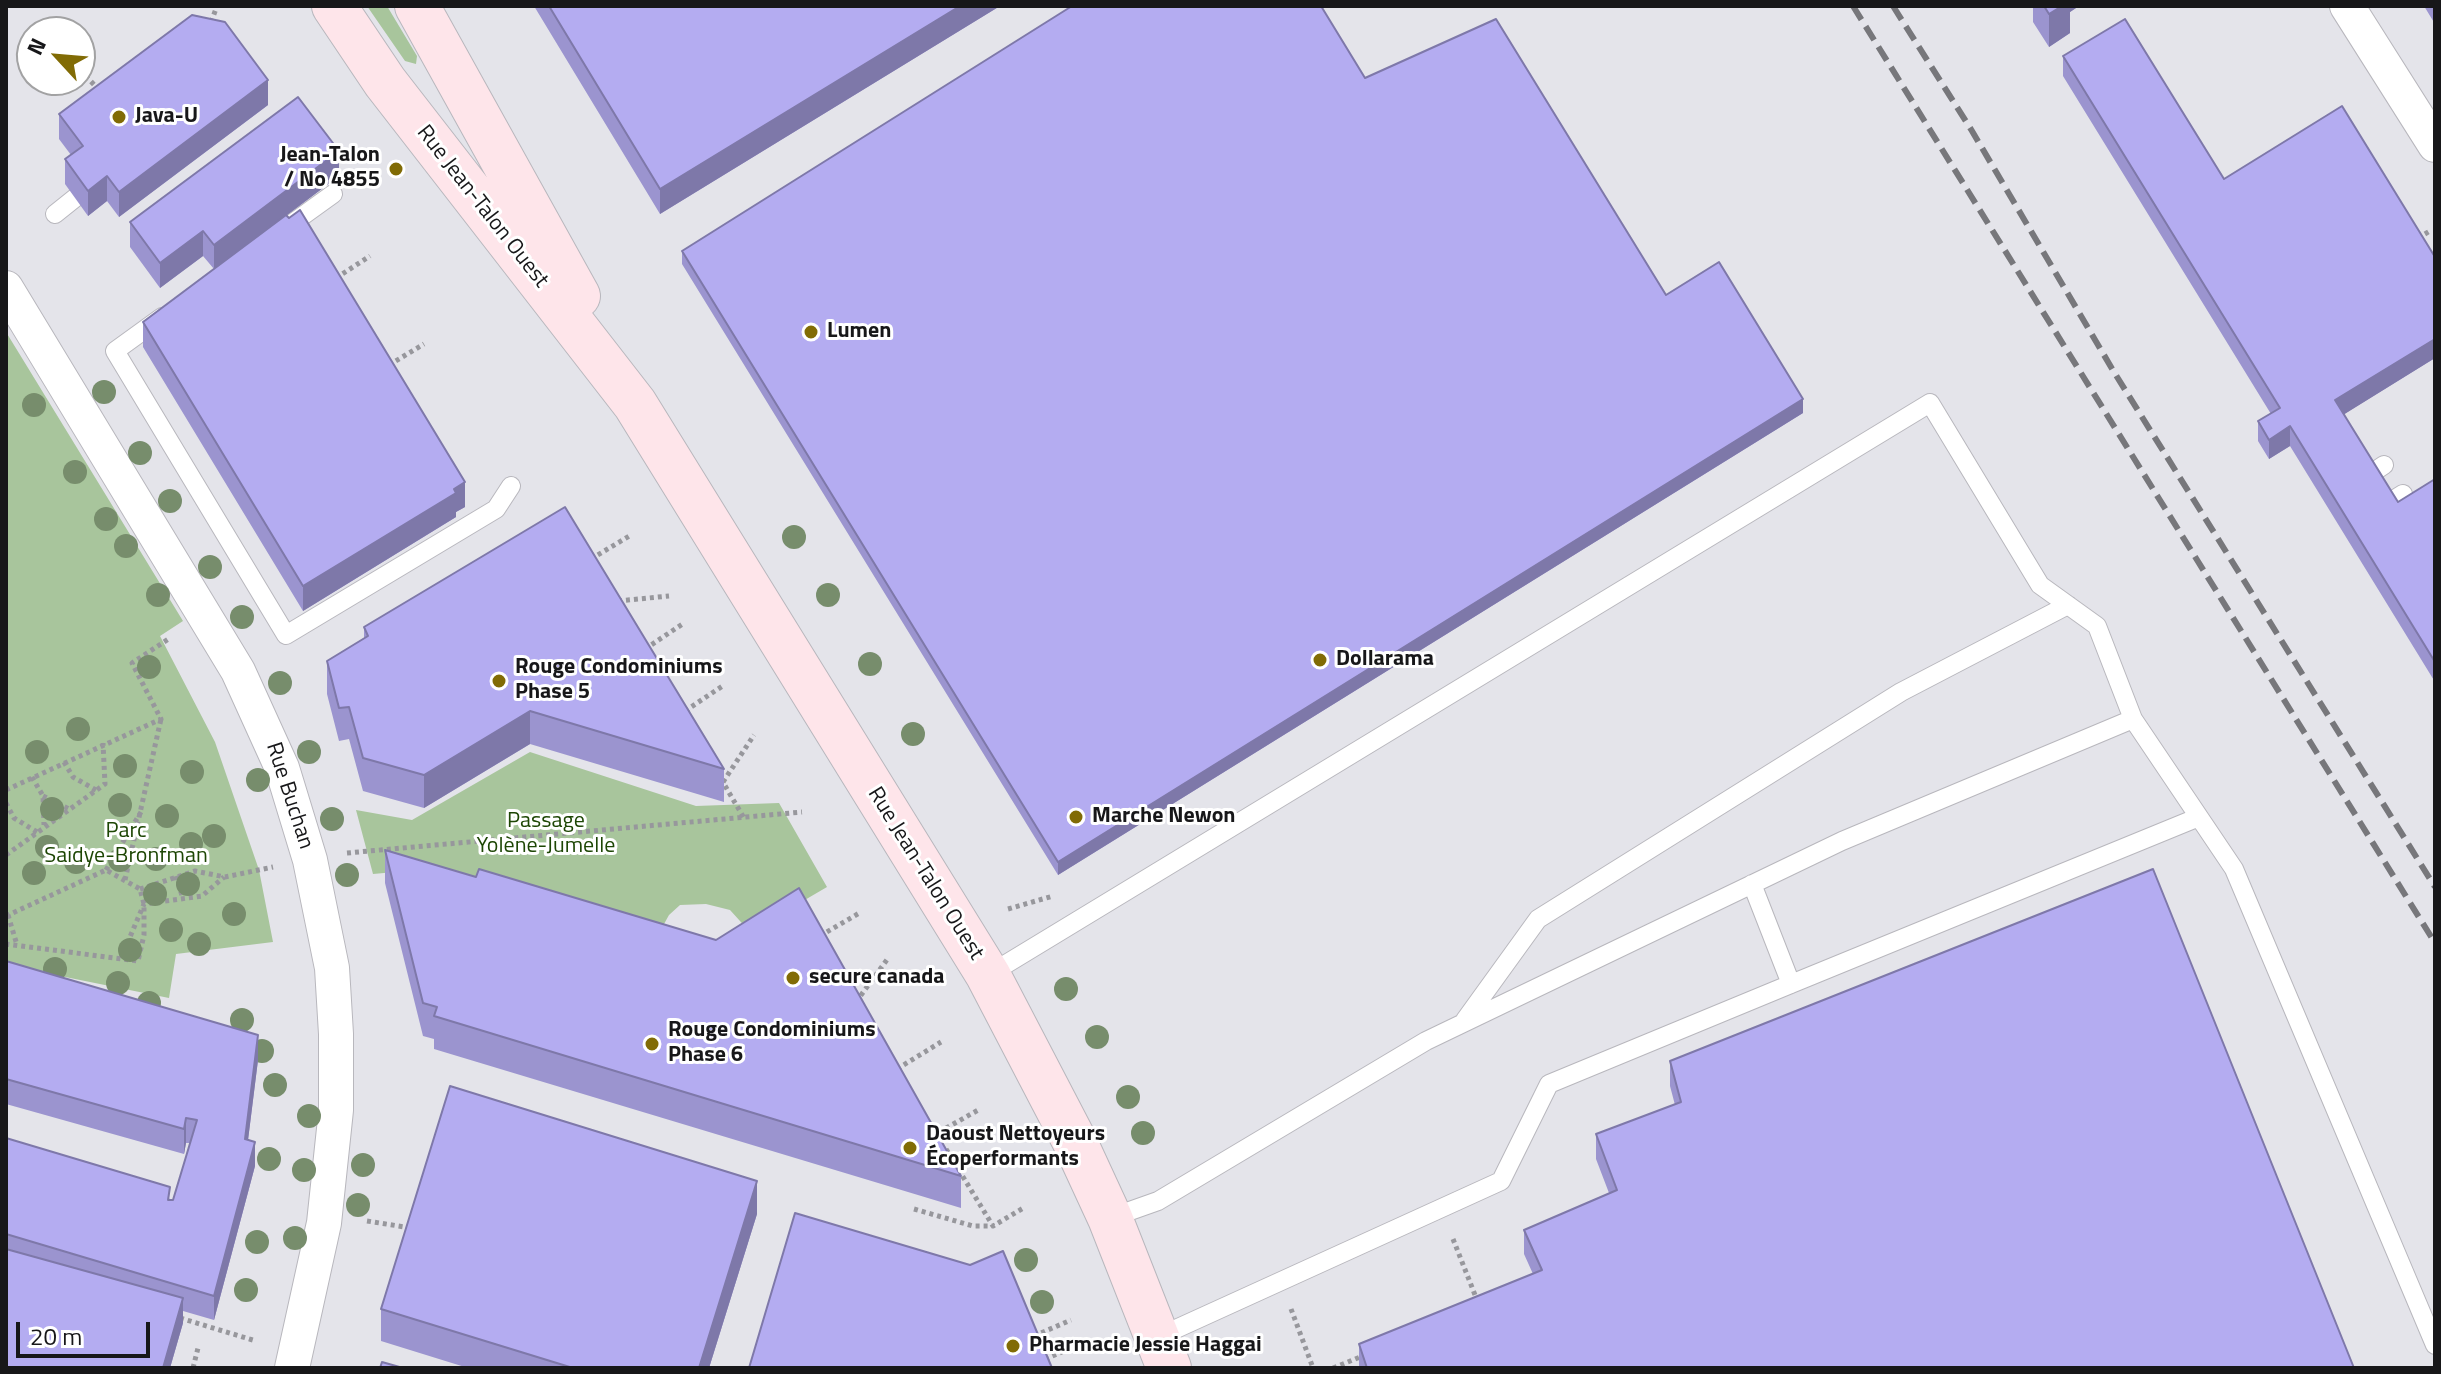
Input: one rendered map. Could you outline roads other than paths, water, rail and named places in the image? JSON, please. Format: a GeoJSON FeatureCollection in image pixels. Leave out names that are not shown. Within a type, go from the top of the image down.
{"type":"FeatureCollection","features":[{"type":"Feature","properties":{"kind":"main road","name":"Rue Jean-Talon Ouest"},"geometry":{"type":"LineString","coordinates":[[334,6],[385,82],[635,404]]}},
{"type":"Feature","properties":{"kind":"main road","name":"Rue Jean-Talon Ouest"},"geometry":{"type":"LineString","coordinates":[[417,6],[635,404],[988,975],[1074,1140],[1110,1218],[1162,1353]]}},
{"type":"Feature","properties":{"kind":"street"},"geometry":{"type":"LineString","coordinates":[[2347,6],[2434,142]]}},
{"type":"Feature","properties":{"kind":"street","name":"Rue Buchan"},"geometry":{"type":"LineString","coordinates":[[6,288],[238,671],[282,768],[310,860],[332,968],[336,1110],[324,1223],[292,1368]]}},
{"type":"Feature","properties":{"kind":"lane"},"geometry":{"type":"LineString","coordinates":[[269,240],[333,194]]}},
{"type":"Feature","properties":{"kind":"lane"},"geometry":{"type":"LineString","coordinates":[[55,214],[75,198]]}},
{"type":"Feature","properties":{"kind":"lane"},"geometry":{"type":"LineString","coordinates":[[183,302],[115,351],[286,635],[496,509],[511,486]]}},
{"type":"Feature","properties":{"kind":"lane"},"geometry":{"type":"LineString","coordinates":[[988,975],[1930,403],[2040,585],[2097,626],[2133,719],[2234,869],[2435,1345]]}},
{"type":"Feature","properties":{"kind":"lane"},"geometry":{"type":"LineString","coordinates":[[2387,504],[2403,494]]}},
{"type":"Feature","properties":{"kind":"lane"},"geometry":{"type":"LineString","coordinates":[[1463,1023],[1538,919],[1901,692],[2068,605]]}},
{"type":"Feature","properties":{"kind":"lane"},"geometry":{"type":"LineString","coordinates":[[1110,1218],[1158,1201],[1426,1041],[1842,841],[2133,719]]}},
{"type":"Feature","properties":{"kind":"lane"},"geometry":{"type":"LineString","coordinates":[[1162,1353],[1282,1283],[1501,1181],[1549,1084],[2199,817]]}},
{"type":"Feature","properties":{"kind":"lane"},"geometry":{"type":"LineString","coordinates":[[1752,884],[1791,984]]}},
{"type":"Feature","properties":{"kind":"railway"},"geometry":{"type":"LineString","coordinates":[[1853,6],[2435,943]]}},
{"type":"Feature","properties":{"kind":"railway"},"geometry":{"type":"LineString","coordinates":[[1893,6],[1972,131],[2114,372],[2435,887]]}},
{"type":"Feature","properties":{"kind":"place","name":"Java-U"},"geometry":{"type":"Point","coordinates":[119,117]}},
{"type":"Feature","properties":{"kind":"place","name":"Jean-Talon / No 4855"},"geometry":{"type":"Point","coordinates":[396,169]}},
{"type":"Feature","properties":{"kind":"place","name":"Lumen"},"geometry":{"type":"Point","coordinates":[811,332]}},
{"type":"Feature","properties":{"kind":"place","name":"Dollarama"},"geometry":{"type":"Point","coordinates":[1320,660]}},
{"type":"Feature","properties":{"kind":"place","name":"Rouge Condominiums Phase 5"},"geometry":{"type":"Point","coordinates":[499,681]}},
{"type":"Feature","properties":{"kind":"place","name":"Marche Newon"},"geometry":{"type":"Point","coordinates":[1076,817]}},
{"type":"Feature","properties":{"kind":"place","name":"secure canada"},"geometry":{"type":"Point","coordinates":[793,978]}},
{"type":"Feature","properties":{"kind":"place","name":"Rouge Condominiums Phase 6"},"geometry":{"type":"Point","coordinates":[652,1044]}},
{"type":"Feature","properties":{"kind":"place","name":"Daoust Nettoyeurs Écoperformants"},"geometry":{"type":"Point","coordinates":[910,1148]}},
{"type":"Feature","properties":{"kind":"place","name":"Pharmacie Jessie Haggai"},"geometry":{"type":"Point","coordinates":[1013,1346]}},
{"type":"Feature","properties":{"kind":"park label","name":"Passage Yolène-Jumelle"},"geometry":{"type":"Point","coordinates":[546,834]}},
{"type":"Feature","properties":{"kind":"park label","name":"Parc Saidye-Bronfman"},"geometry":{"type":"Point","coordinates":[126,844]}}]}
